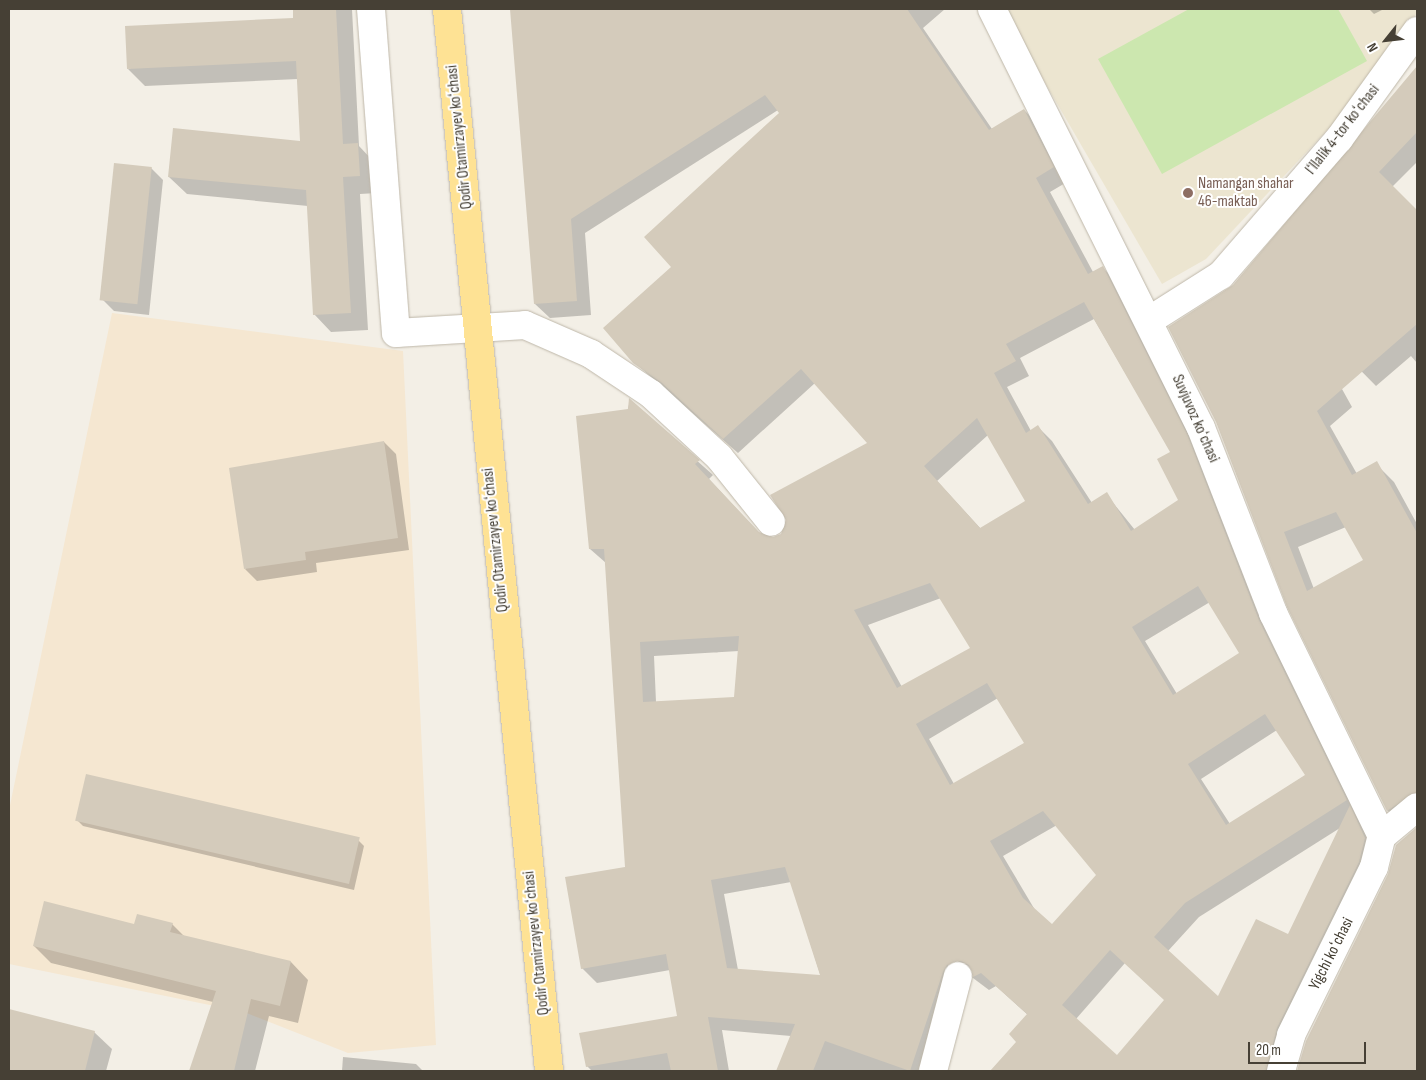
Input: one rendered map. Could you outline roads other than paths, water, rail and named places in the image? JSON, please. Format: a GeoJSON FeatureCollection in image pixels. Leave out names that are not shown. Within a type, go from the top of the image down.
{"type":"FeatureCollection","features":[{"type":"Feature","properties":{"kind":"main road","name":"Qodir Otamirzayev koʻchasi"},"geometry":{"type":"LineString","coordinates":[[447,9],[480,328],[487,446],[550,1071]]}},
{"type":"Feature","properties":{"kind":"street"},"geometry":{"type":"LineString","coordinates":[[371,9],[396,333],[525,325],[591,354],[651,394],[719,457],[772,522]]}},
{"type":"Feature","properties":{"kind":"street","name":"Suvjuvoz koʻchasi"},"geometry":{"type":"LineString","coordinates":[[992,9],[1150,320],[1200,428],[1273,613],[1382,836]]}},
{"type":"Feature","properties":{"kind":"street","name":"Iʻllalik 4-tor koʻchasi"},"geometry":{"type":"LineString","coordinates":[[1150,320],[1221,275],[1339,139],[1417,31]]}},
{"type":"Feature","properties":{"kind":"street"},"geometry":{"type":"LineString","coordinates":[[1382,836],[1417,807]]}},
{"type":"Feature","properties":{"kind":"street","name":"Yigchi koʻchasi"},"geometry":{"type":"LineString","coordinates":[[1281,1071],[1291,1034],[1374,867],[1382,836]]}},
{"type":"Feature","properties":{"kind":"street"},"geometry":{"type":"LineString","coordinates":[[933,1071],[958,976]]}},
{"type":"Feature","properties":{"kind":"place","name":"Namangan shahar 46-maktab"},"geometry":{"type":"Point","coordinates":[1188,193]}}]}
